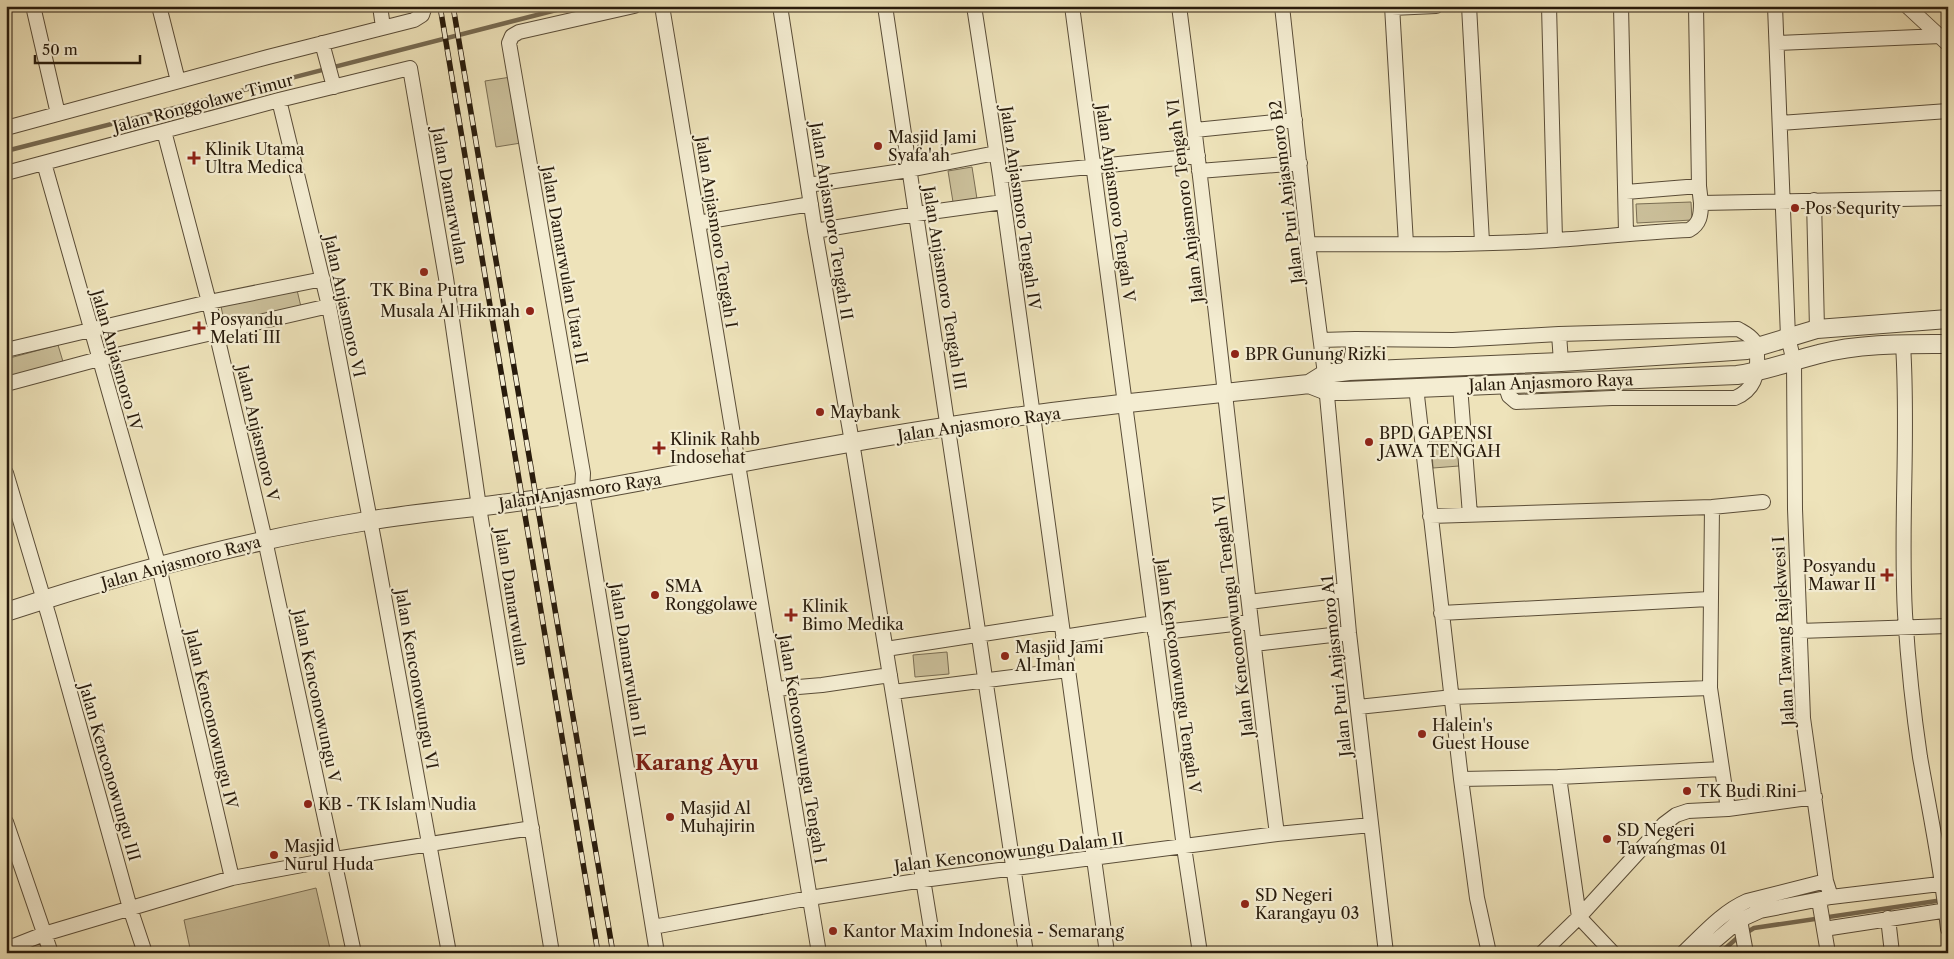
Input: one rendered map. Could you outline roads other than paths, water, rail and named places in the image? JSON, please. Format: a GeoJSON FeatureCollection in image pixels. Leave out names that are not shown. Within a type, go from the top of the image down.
{"type":"FeatureCollection","features":[{"type":"Feature","properties":{"kind":"street"},"geometry":{"type":"LineString","coordinates":[[33,6],[58,114]]}},
{"type":"Feature","properties":{"kind":"street"},"geometry":{"type":"LineString","coordinates":[[159,6],[178,81]]}},
{"type":"Feature","properties":{"kind":"street"},"geometry":{"type":"LineString","coordinates":[[380,6],[383,27]]}},
{"type":"Feature","properties":{"kind":"street"},"geometry":{"type":"LineString","coordinates":[[6,128],[419,18],[425,6]]}},
{"type":"Feature","properties":{"kind":"street","name":"Jalan Damarwulan Utara II"},"geometry":{"type":"LineString","coordinates":[[582,492],[583,473],[509,44],[512,36],[520,32],[634,6]]}},
{"type":"Feature","properties":{"kind":"street","name":"Jalan Anjasmoro Tengah I"},"geometry":{"type":"LineString","coordinates":[[662,6],[738,463]]}},
{"type":"Feature","properties":{"kind":"street","name":"Jalan Anjasmoro Tengah II"},"geometry":{"type":"LineString","coordinates":[[780,6],[815,231],[852,442],[935,953]]}},
{"type":"Feature","properties":{"kind":"street","name":"Jalan Anjasmoro Tengah III"},"geometry":{"type":"LineString","coordinates":[[885,6],[1026,953]]}},
{"type":"Feature","properties":{"kind":"street","name":"Jalan Anjasmoro Tengah IV"},"geometry":{"type":"LineString","coordinates":[[974,6],[1000,176],[1107,953]]}},
{"type":"Feature","properties":{"kind":"street","name":"Jalan Anjasmoro Tengah V"},"geometry":{"type":"LineString","coordinates":[[1072,6],[1125,404]]}},
{"type":"Feature","properties":{"kind":"street","name":"Jalan Anjasmoro Tengah VI"},"geometry":{"type":"LineString","coordinates":[[1179,6],[1225,393]]}},
{"type":"Feature","properties":{"kind":"street","name":"Jalan Puri Anjasmoro B2"},"geometry":{"type":"LineString","coordinates":[[1282,6],[1308,244],[1326,383]]}},
{"type":"Feature","properties":{"kind":"street"},"geometry":{"type":"LineString","coordinates":[[1406,244],[1392,7],[1436,6]]}},
{"type":"Feature","properties":{"kind":"street"},"geometry":{"type":"LineString","coordinates":[[1469,6],[1482,242]]}},
{"type":"Feature","properties":{"kind":"street"},"geometry":{"type":"LineString","coordinates":[[1549,6],[1555,240]]}},
{"type":"Feature","properties":{"kind":"street"},"geometry":{"type":"LineString","coordinates":[[1621,6],[1626,233]]}},
{"type":"Feature","properties":{"kind":"street"},"geometry":{"type":"LineString","coordinates":[[1308,244],[1406,244],[1555,240],[1626,233],[1689,230],[1696,226],[1701,216],[1701,203],[1699,186],[1696,6]]}},
{"type":"Feature","properties":{"kind":"street"},"geometry":{"type":"LineString","coordinates":[[1775,6],[1778,43],[1788,337],[1794,362]]}},
{"type":"Feature","properties":{"kind":"street"},"geometry":{"type":"LineString","coordinates":[[1907,6],[1944,40]]}},
{"type":"Feature","properties":{"kind":"street"},"geometry":{"type":"LineString","coordinates":[[1778,43],[1944,40]]}},
{"type":"Feature","properties":{"kind":"street"},"geometry":{"type":"LineString","coordinates":[[323,45],[332,82]]}},
{"type":"Feature","properties":{"kind":"street","name":"Jalan Ronggolawe Timur"},"geometry":{"type":"LineString","coordinates":[[6,173],[279,100],[332,82],[410,68]]}},
{"type":"Feature","properties":{"kind":"street","name":"Jalan Damarwulan"},"geometry":{"type":"LineString","coordinates":[[410,68],[446,278],[479,507],[552,953]]}},
{"type":"Feature","properties":{"kind":"street","name":"Jalan Anjasmoro VI"},"geometry":{"type":"LineString","coordinates":[[279,100],[329,306],[370,520]]}},
{"type":"Feature","properties":{"kind":"street"},"geometry":{"type":"LineString","coordinates":[[1780,123],[1948,111]]}},
{"type":"Feature","properties":{"kind":"street"},"geometry":{"type":"LineString","coordinates":[[1195,130],[1295,120]]}},
{"type":"Feature","properties":{"kind":"street","name":"Jalan Anjasmoro V"},"geometry":{"type":"LineString","coordinates":[[164,131],[210,302],[265,540]]}},
{"type":"Feature","properties":{"kind":"street"},"geometry":{"type":"LineString","coordinates":[[808,185],[909,170],[996,153]]}},
{"type":"Feature","properties":{"kind":"street"},"geometry":{"type":"LineString","coordinates":[[1000,176],[1198,156]]}},
{"type":"Feature","properties":{"kind":"street","name":"Jalan Anjasmoro IV"},"geometry":{"type":"LineString","coordinates":[[44,163],[98,359],[159,567]]}},
{"type":"Feature","properties":{"kind":"street"},"geometry":{"type":"LineString","coordinates":[[1199,171],[1300,163]]}},
{"type":"Feature","properties":{"kind":"street"},"geometry":{"type":"LineString","coordinates":[[1626,192],[1699,186]]}},
{"type":"Feature","properties":{"kind":"street"},"geometry":{"type":"LineString","coordinates":[[1701,203],[1948,198]]}},
{"type":"Feature","properties":{"kind":"street"},"geometry":{"type":"LineString","coordinates":[[1814,200],[1817,329]]}},
{"type":"Feature","properties":{"kind":"street"},"geometry":{"type":"LineString","coordinates":[[815,231],[1003,202]]}},
{"type":"Feature","properties":{"kind":"street"},"geometry":{"type":"LineString","coordinates":[[698,223],[811,204]]}},
{"type":"Feature","properties":{"kind":"street"},"geometry":{"type":"LineString","coordinates":[[6,350],[210,302],[323,279]]}},
{"type":"Feature","properties":{"kind":"street"},"geometry":{"type":"LineString","coordinates":[[6,384],[98,359],[329,306]]}},
{"type":"Feature","properties":{"kind":"street","name":"Jalan Anjasmoro Raya"},"geometry":{"type":"LineString","coordinates":[[1326,383],[1349,371],[1561,362],[1719,352],[1757,347],[1817,329],[1948,319]]}},
{"type":"Feature","properties":{"kind":"street"},"geometry":{"type":"LineString","coordinates":[[1321,340],[1453,340],[1559,334],[1738,329],[1748,335],[1757,347],[1758,372],[1752,385],[1744,394],[1735,398],[1612,398],[1516,402],[1509,396],[1505,384]]}},
{"type":"Feature","properties":{"kind":"street"},"geometry":{"type":"LineString","coordinates":[[1559,334],[1561,362]]}},
{"type":"Feature","properties":{"kind":"street"},"geometry":{"type":"LineString","coordinates":[[1349,371],[1355,339]]}},
{"type":"Feature","properties":{"kind":"street"},"geometry":{"type":"LineString","coordinates":[[1903,344],[1907,424],[1903,518],[1907,627],[1920,755],[1945,885],[1948,929]]}},
{"type":"Feature","properties":{"kind":"street","name":"Jalan Anjasmoro Raya"},"geometry":{"type":"LineString","coordinates":[[6,612],[159,567],[265,540],[370,520],[582,492],[948,426],[1309,384],[1416,387],[1718,376],[1758,372],[1820,353],[1903,344],[1948,344]]}},
{"type":"Feature","properties":{"kind":"street","name":"Jalan Tawang Rajekwesi I"},"geometry":{"type":"LineString","coordinates":[[1794,362],[1798,631],[1803,718],[1826,881],[1823,900],[1824,928],[1828,953]]}},
{"type":"Feature","properties":{"kind":"street"},"geometry":{"type":"LineString","coordinates":[[1718,376],[1718,398]]}},
{"type":"Feature","properties":{"kind":"street"},"geometry":{"type":"LineString","coordinates":[[1666,378],[1666,398]]}},
{"type":"Feature","properties":{"kind":"street"},"geometry":{"type":"LineString","coordinates":[[1611,380],[1612,398]]}},
{"type":"Feature","properties":{"kind":"street"},"geometry":{"type":"LineString","coordinates":[[1560,382],[1561,400]]}},
{"type":"Feature","properties":{"kind":"street","name":"Jalan Puri Anjasmoro A1"},"geometry":{"type":"LineString","coordinates":[[1326,383],[1349,633],[1386,953]]}},
{"type":"Feature","properties":{"kind":"street"},"geometry":{"type":"LineString","coordinates":[[1460,386],[1470,515]]}},
{"type":"Feature","properties":{"kind":"street"},"geometry":{"type":"LineString","coordinates":[[1416,387],[1441,613],[1453,697],[1476,898],[1489,953]]}},
{"type":"Feature","properties":{"kind":"street","name":"Jalan Kenconowungu Tengah VI"},"geometry":{"type":"LineString","coordinates":[[1225,393],[1277,834]]}},
{"type":"Feature","properties":{"kind":"street","name":"Jalan Kenconowungu Tengah V"},"geometry":{"type":"LineString","coordinates":[[1125,404],[1184,847],[1200,953]]}},
{"type":"Feature","properties":{"kind":"street","name":"Jalan Kenconowungu Tengah I"},"geometry":{"type":"LineString","coordinates":[[738,463],[819,953]]}},
{"type":"Feature","properties":{"kind":"street","name":"Jalan Kenconowungu III"},"geometry":{"type":"LineString","coordinates":[[6,473],[44,600],[130,908],[145,953]]}},
{"type":"Feature","properties":{"kind":"street","name":"Jalan Damarwulan II"},"geometry":{"type":"LineString","coordinates":[[582,492],[657,953]]}},
{"type":"Feature","properties":{"kind":"street"},"geometry":{"type":"LineString","coordinates":[[1430,516],[1712,507],[1763,502]]}},
{"type":"Feature","properties":{"kind":"street"},"geometry":{"type":"LineString","coordinates":[[1712,507],[1710,688],[1728,810]]}},
{"type":"Feature","properties":{"kind":"street","name":"Jalan Kenconowungu VI"},"geometry":{"type":"LineString","coordinates":[[370,520],[430,844]]}},
{"type":"Feature","properties":{"kind":"street","name":"Jalan Kenconowungu V"},"geometry":{"type":"LineString","coordinates":[[265,540],[335,859]]}},
{"type":"Feature","properties":{"kind":"street","name":"Jalan Kenconowungu IV"},"geometry":{"type":"LineString","coordinates":[[159,567],[232,878]]}},
{"type":"Feature","properties":{"kind":"street"},"geometry":{"type":"LineString","coordinates":[[1249,602],[1345,590]]}},
{"type":"Feature","properties":{"kind":"street"},"geometry":{"type":"LineString","coordinates":[[1441,613],[1710,599]]}},
{"type":"Feature","properties":{"kind":"street"},"geometry":{"type":"LineString","coordinates":[[886,650],[1061,622]]}},
{"type":"Feature","properties":{"kind":"street"},"geometry":{"type":"LineString","coordinates":[[1063,637],[1155,628],[1251,622]]}},
{"type":"Feature","properties":{"kind":"street"},"geometry":{"type":"LineString","coordinates":[[1798,631],[1948,626]]}},
{"type":"Feature","properties":{"kind":"street"},"geometry":{"type":"LineString","coordinates":[[1254,644],[1349,633]]}},
{"type":"Feature","properties":{"kind":"street"},"geometry":{"type":"LineString","coordinates":[[893,692],[1068,670]]}},
{"type":"Feature","properties":{"kind":"street"},"geometry":{"type":"LineString","coordinates":[[775,689],[822,685],[890,675]]}},
{"type":"Feature","properties":{"kind":"street"},"geometry":{"type":"LineString","coordinates":[[1358,708],[1453,697],[1710,688]]}},
{"type":"Feature","properties":{"kind":"street"},"geometry":{"type":"LineString","coordinates":[[1461,780],[1559,777],[1722,768]]}},
{"type":"Feature","properties":{"kind":"street"},"geometry":{"type":"LineString","coordinates":[[1559,777],[1579,917],[1613,953]]}},
{"type":"Feature","properties":{"kind":"street"},"geometry":{"type":"LineString","coordinates":[[1542,953],[1579,917],[1664,824],[1676,814],[1688,811],[1728,810],[1815,798]]}},
{"type":"Feature","properties":{"kind":"street"},"geometry":{"type":"LineString","coordinates":[[6,822],[51,953]]}},
{"type":"Feature","properties":{"kind":"street","name":"Jalan Kenconowungu Dalam II"},"geometry":{"type":"LineString","coordinates":[[653,927],[810,898],[923,880],[1277,834],[1371,825]]}},
{"type":"Feature","properties":{"kind":"street"},"geometry":{"type":"LineString","coordinates":[[6,949],[44,934],[232,878],[335,859],[532,828]]}},
{"type":"Feature","properties":{"kind":"street"},"geometry":{"type":"LineString","coordinates":[[430,844],[449,953]]}},
{"type":"Feature","properties":{"kind":"street"},"geometry":{"type":"LineString","coordinates":[[335,859],[354,953]]}},
{"type":"Feature","properties":{"kind":"street"},"geometry":{"type":"LineString","coordinates":[[1683,953],[1724,914],[1737,905],[1826,881]]}},
{"type":"Feature","properties":{"kind":"street"},"geometry":{"type":"LineString","coordinates":[[1701,953],[1740,922],[1760,911],[1823,900],[1945,885]]}},
{"type":"Feature","properties":{"kind":"street"},"geometry":{"type":"LineString","coordinates":[[1824,928],[1946,908]]}},
{"type":"Feature","properties":{"kind":"street"},"geometry":{"type":"LineString","coordinates":[[1888,918],[1892,953]]}},
{"type":"Feature","properties":{"kind":"street"},"geometry":{"type":"LineString","coordinates":[[1740,922],[1746,953]]}},
{"type":"Feature","properties":{"kind":"waterway"},"geometry":{"type":"LineString","coordinates":[[6,151],[572,6]]}},
{"type":"Feature","properties":{"kind":"waterway"},"geometry":{"type":"LineString","coordinates":[[1720,953],[1736,939],[1754,928],[1943,900]]}},
{"type":"Feature","properties":{"kind":"railway"},"geometry":{"type":"LineString","coordinates":[[440,6],[598,953]]}},
{"type":"Feature","properties":{"kind":"railway"},"geometry":{"type":"LineString","coordinates":[[453,6],[613,953]]}},
{"type":"Feature","properties":{"kind":"place","name":"Masjid Jami Syafa'ah"},"geometry":{"type":"Point","coordinates":[878,146]}},
{"type":"Feature","properties":{"kind":"place","name":"Klinik Utama Ultra Medica"},"geometry":{"type":"Point","coordinates":[194,158]}},
{"type":"Feature","properties":{"kind":"place","name":"Pos Sequrity"},"geometry":{"type":"Point","coordinates":[1795,208]}},
{"type":"Feature","properties":{"kind":"place","name":"TK Bina Putra"},"geometry":{"type":"Point","coordinates":[424,272]}},
{"type":"Feature","properties":{"kind":"place","name":"Musala Al Hikmah"},"geometry":{"type":"Point","coordinates":[530,311]}},
{"type":"Feature","properties":{"kind":"place","name":"Posyandu Melati III"},"geometry":{"type":"Point","coordinates":[199,328]}},
{"type":"Feature","properties":{"kind":"place","name":"BPR Gunung Rizki"},"geometry":{"type":"Point","coordinates":[1235,354]}},
{"type":"Feature","properties":{"kind":"place","name":"Maybank"},"geometry":{"type":"Point","coordinates":[820,412]}},
{"type":"Feature","properties":{"kind":"place","name":"BPD GAPENSI JAWA TENGAH"},"geometry":{"type":"Point","coordinates":[1369,442]}},
{"type":"Feature","properties":{"kind":"place","name":"Klinik Rahb Indosehat"},"geometry":{"type":"Point","coordinates":[659,448]}},
{"type":"Feature","properties":{"kind":"place","name":"Posyandu Mawar II"},"geometry":{"type":"Point","coordinates":[1887,575]}},
{"type":"Feature","properties":{"kind":"place","name":"SMA Ronggolawe"},"geometry":{"type":"Point","coordinates":[655,595]}},
{"type":"Feature","properties":{"kind":"place","name":"Klinik Bimo Medika"},"geometry":{"type":"Point","coordinates":[791,615]}},
{"type":"Feature","properties":{"kind":"place","name":"Masjid Jami Al Iman"},"geometry":{"type":"Point","coordinates":[1005,656]}},
{"type":"Feature","properties":{"kind":"place","name":"Halein's Guest House"},"geometry":{"type":"Point","coordinates":[1422,734]}},
{"type":"Feature","properties":{"kind":"place","name":"TK Budi Rini"},"geometry":{"type":"Point","coordinates":[1687,791]}},
{"type":"Feature","properties":{"kind":"place","name":"KB - TK Islam Nudia"},"geometry":{"type":"Point","coordinates":[308,804]}},
{"type":"Feature","properties":{"kind":"place","name":"Masjid Al Muhajirin"},"geometry":{"type":"Point","coordinates":[670,817]}},
{"type":"Feature","properties":{"kind":"place","name":"SD Negeri Tawangmas 01"},"geometry":{"type":"Point","coordinates":[1607,839]}},
{"type":"Feature","properties":{"kind":"place","name":"Masjid Nurul Huda"},"geometry":{"type":"Point","coordinates":[274,855]}},
{"type":"Feature","properties":{"kind":"place","name":"SD Negeri Karangayu 03"},"geometry":{"type":"Point","coordinates":[1245,904]}},
{"type":"Feature","properties":{"kind":"place","name":"Kantor Maxim Indonesia - Semarang"},"geometry":{"type":"Point","coordinates":[833,931]}},
{"type":"Feature","properties":{"kind":"district","name":"Karang Ayu"},"geometry":{"type":"Point","coordinates":[697,763]}}]}
